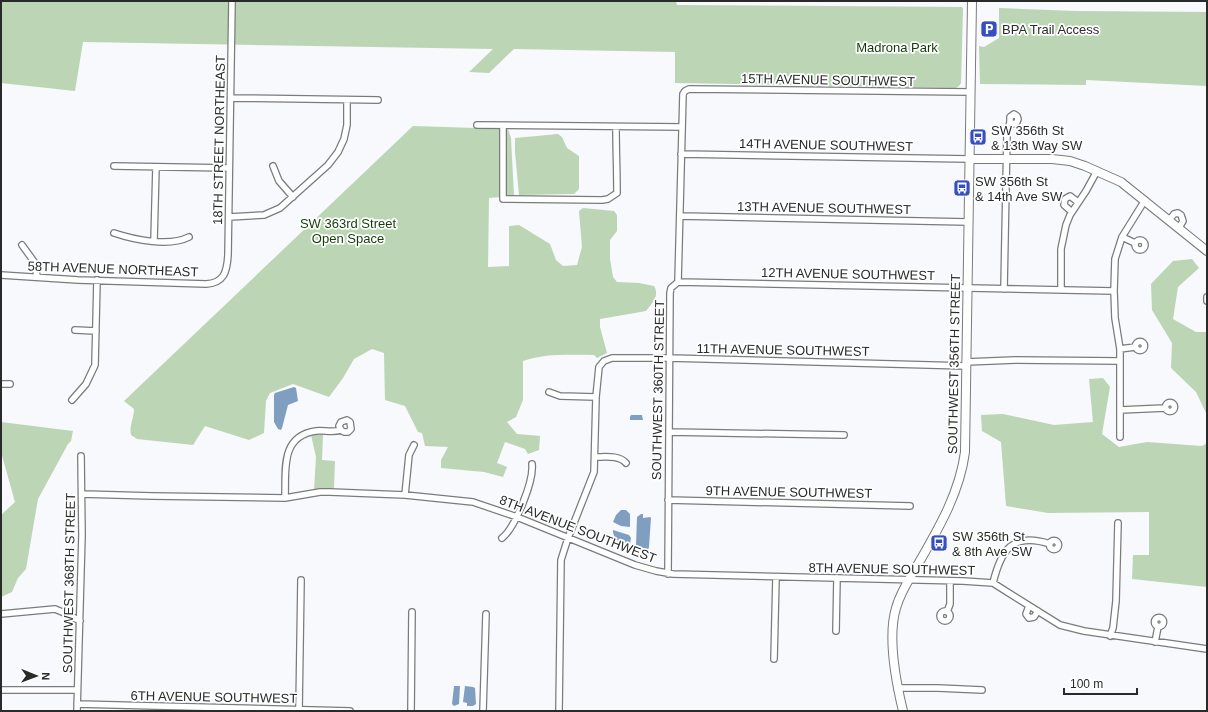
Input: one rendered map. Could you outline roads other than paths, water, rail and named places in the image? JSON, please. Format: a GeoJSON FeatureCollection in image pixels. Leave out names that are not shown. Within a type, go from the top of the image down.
{"type":"FeatureCollection","features":[{"type":"Feature","properties":{"kind":"main road","name":"SOUTHWEST 356TH STREET"},"geometry":{"type":"LineString","coordinates":[[903,711],[897,688],[893,661],[894,619],[899,600],[908,580],[946,513],[960,477],[964,452],[972,1]]}},
{"type":"Feature","properties":{"kind":"main road"},"geometry":{"type":"LineString","coordinates":[[970,159],[1070,161],[1097,170],[1120,182],[1145,200],[1207,251]]}},
{"type":"Feature","properties":{"kind":"street","name":"18TH STREET NORTHEAST"},"geometry":{"type":"LineString","coordinates":[[222,277],[228,264],[232,1]]}},
{"type":"Feature","properties":{"kind":"street","name":"15TH AVENUE SOUTHWEST"},"geometry":{"type":"LineString","coordinates":[[685,90],[970,92]]}},
{"type":"Feature","properties":{"kind":"street","name":"SOUTHWEST 360TH STREET"},"geometry":{"type":"LineString","coordinates":[[668,574],[670,293],[671,288],[678,282],[683,94],[685,90]]}},
{"type":"Feature","properties":{"kind":"street"},"geometry":{"type":"LineString","coordinates":[[231,98],[378,100]]}},
{"type":"Feature","properties":{"kind":"street"},"geometry":{"type":"LineString","coordinates":[[229,216],[264,215],[280,208],[328,165],[338,152],[344,139],[347,125],[348,100]]}},
{"type":"Feature","properties":{"kind":"street"},"geometry":{"type":"LineString","coordinates":[[1004,289],[1007,134],[1010,122]]}},
{"type":"Feature","properties":{"kind":"street"},"geometry":{"type":"LineString","coordinates":[[477,125],[682,127]]}},
{"type":"Feature","properties":{"kind":"street"},"geometry":{"type":"LineString","coordinates":[[503,126],[503,200],[608,199],[617,193],[616,127]]}},
{"type":"Feature","properties":{"kind":"street","name":"14TH AVENUE SOUTHWEST"},"geometry":{"type":"LineString","coordinates":[[681,154],[970,159]]}},
{"type":"Feature","properties":{"kind":"street"},"geometry":{"type":"LineString","coordinates":[[114,166],[229,168]]}},
{"type":"Feature","properties":{"kind":"street"},"geometry":{"type":"LineString","coordinates":[[273,166],[279,181],[293,197]]}},
{"type":"Feature","properties":{"kind":"street"},"geometry":{"type":"LineString","coordinates":[[154,241],[156,167]]}},
{"type":"Feature","properties":{"kind":"street"},"geometry":{"type":"LineString","coordinates":[[1061,290],[1062,241],[1066,226],[1072,212],[1097,170]]}},
{"type":"Feature","properties":{"kind":"street"},"geometry":{"type":"LineString","coordinates":[[1072,212],[1063,202],[1070,196],[1078,202]]}},
{"type":"Feature","properties":{"kind":"street"},"geometry":{"type":"LineString","coordinates":[[1120,437],[1120,349],[1115,318],[1115,259],[1122,237],[1145,200]]}},
{"type":"Feature","properties":{"kind":"street"},"geometry":{"type":"LineString","coordinates":[[1169,220],[1174,214],[1178,213],[1181,215],[1183,221],[1179,228]]}},
{"type":"Feature","properties":{"kind":"street","name":"13TH AVENUE SOUTHWEST"},"geometry":{"type":"LineString","coordinates":[[680,216],[968,222]]}},
{"type":"Feature","properties":{"kind":"street"},"geometry":{"type":"LineString","coordinates":[[114,233],[142,240],[154,241],[176,241],[189,237]]}},
{"type":"Feature","properties":{"kind":"street"},"geometry":{"type":"LineString","coordinates":[[1122,237],[1135,243]]}},
{"type":"Feature","properties":{"kind":"street"},"geometry":{"type":"LineString","coordinates":[[22,245],[36,263],[37,277]]}},
{"type":"Feature","properties":{"kind":"street","name":"58TH AVENUE NORTHEAST"},"geometry":{"type":"LineString","coordinates":[[1,275],[206,284],[215,282],[222,277]]}},
{"type":"Feature","properties":{"kind":"street"},"geometry":{"type":"LineString","coordinates":[[72,400],[86,384],[93,370],[95,360],[97,280]]}},
{"type":"Feature","properties":{"kind":"street","name":"12TH AVENUE SOUTHWEST"},"geometry":{"type":"LineString","coordinates":[[678,282],[1114,290]]}},
{"type":"Feature","properties":{"kind":"street"},"geometry":{"type":"LineString","coordinates":[[75,330],[96,331]]}},
{"type":"Feature","properties":{"kind":"street"},"geometry":{"type":"LineString","coordinates":[[1120,349],[1135,347]]}},
{"type":"Feature","properties":{"kind":"street","name":"11TH AVENUE SOUTHWEST"},"geometry":{"type":"LineString","coordinates":[[596,397],[599,367],[602,363],[612,358],[966,364],[1015,360],[1120,361]]}},
{"type":"Feature","properties":{"kind":"street"},"geometry":{"type":"LineString","coordinates":[[1,384],[10,384]]}},
{"type":"Feature","properties":{"kind":"street"},"geometry":{"type":"LineString","coordinates":[[549,392],[560,396],[596,397],[595,457],[592,478],[568,538],[560,568],[559,711]]}},
{"type":"Feature","properties":{"kind":"street"},"geometry":{"type":"LineString","coordinates":[[1120,410],[1165,408]]}},
{"type":"Feature","properties":{"kind":"street"},"geometry":{"type":"LineString","coordinates":[[285,498],[286,460],[289,448],[293,442],[309,432],[341,430]]}},
{"type":"Feature","properties":{"kind":"street"},"geometry":{"type":"LineString","coordinates":[[669,432],[844,435]]}},
{"type":"Feature","properties":{"kind":"street"},"geometry":{"type":"LineString","coordinates":[[406,495],[409,455],[414,445]]}},
{"type":"Feature","properties":{"kind":"street","name":"SOUTHWEST 368TH STREET"},"geometry":{"type":"LineString","coordinates":[[77,711],[82,494],[81,456]]}},
{"type":"Feature","properties":{"kind":"street"},"geometry":{"type":"LineString","coordinates":[[595,457],[618,458],[626,463]]}},
{"type":"Feature","properties":{"kind":"street"},"geometry":{"type":"LineString","coordinates":[[502,538],[507,534],[517,517],[532,477],[532,464]]}},
{"type":"Feature","properties":{"kind":"street","name":"8TH AVENUE SOUTHWEST"},"geometry":{"type":"LineString","coordinates":[[82,494],[285,498],[320,492],[406,495],[473,502],[517,517],[635,564],[668,574],[776,578],[978,581],[993,583],[1060,624],[1084,631],[1110,636],[1207,649]]}},
{"type":"Feature","properties":{"kind":"street","name":"9TH AVENUE SOUTHWEST"},"geometry":{"type":"LineString","coordinates":[[668,500],[910,506]]}},
{"type":"Feature","properties":{"kind":"street"},"geometry":{"type":"LineString","coordinates":[[1110,636],[1113,628],[1116,601],[1118,523]]}},
{"type":"Feature","properties":{"kind":"street"},"geometry":{"type":"LineString","coordinates":[[993,583],[998,563],[1010,546],[1026,541],[1050,544]]}},
{"type":"Feature","properties":{"kind":"street"},"geometry":{"type":"LineString","coordinates":[[774,659],[776,578]]}},
{"type":"Feature","properties":{"kind":"street"},"geometry":{"type":"LineString","coordinates":[[836,631],[837,578]]}},
{"type":"Feature","properties":{"kind":"street"},"geometry":{"type":"LineString","coordinates":[[299,710],[301,580]]}},
{"type":"Feature","properties":{"kind":"street"},"geometry":{"type":"LineString","coordinates":[[947,612],[950,604],[950,581]]}},
{"type":"Feature","properties":{"kind":"street","name":"8TH AVENUE SOUTHWEST"},"geometry":{"type":"LineString","coordinates":[[1029,606],[1026,614],[1029,618],[1034,617],[1038,611]]}},
{"type":"Feature","properties":{"kind":"street"},"geometry":{"type":"LineString","coordinates":[[1,614],[55,609],[80,621]]}},
{"type":"Feature","properties":{"kind":"street"},"geometry":{"type":"LineString","coordinates":[[411,711],[412,612]]}},
{"type":"Feature","properties":{"kind":"street"},"geometry":{"type":"LineString","coordinates":[[483,711],[486,614]]}},
{"type":"Feature","properties":{"kind":"street"},"geometry":{"type":"LineString","coordinates":[[1155,642],[1158,627]]}},
{"type":"Feature","properties":{"kind":"street"},"geometry":{"type":"LineString","coordinates":[[897,688],[982,690]]}},
{"type":"Feature","properties":{"kind":"street"},"geometry":{"type":"LineString","coordinates":[[1,690],[78,690]]}},
{"type":"Feature","properties":{"kind":"street","name":"6TH AVENUE SOUTHWEST"},"geometry":{"type":"LineString","coordinates":[[77,704],[229,710],[350,711]]}},
{"type":"Feature","properties":{"kind":"water"},"geometry":{"type":"Polygon","coordinates":[[[294,387],[296,388],[298,401],[288,405],[282,428],[281,430],[278,429],[274,422],[274,395],[275,393],[294,387]]]}},
{"type":"Feature","properties":{"kind":"water"},"geometry":{"type":"Polygon","coordinates":[[[631,415],[642,415],[643,420],[630,420],[631,415]]]}},
{"type":"Feature","properties":{"kind":"water"},"geometry":{"type":"Polygon","coordinates":[[[621,510],[626,510],[630,514],[630,527],[621,526],[613,522],[616,515],[621,510]]]}},
{"type":"Feature","properties":{"kind":"water"},"geometry":{"type":"Polygon","coordinates":[[[643,514],[643,518],[651,518],[649,547],[648,550],[641,551],[636,545],[637,517],[643,514]]]}},
{"type":"Feature","properties":{"kind":"water"},"geometry":{"type":"Polygon","coordinates":[[[613,530],[629,535],[631,538],[630,544],[624,544],[618,541],[614,536],[613,530]]]}},
{"type":"Feature","properties":{"kind":"water"},"geometry":{"type":"Polygon","coordinates":[[[454,686],[460,686],[459,704],[454,706],[452,704],[454,686]]]}},
{"type":"Feature","properties":{"kind":"water"},"geometry":{"type":"Polygon","coordinates":[[[465,686],[475,688],[476,704],[473,706],[467,706],[467,703],[463,702],[465,686]]]}},
{"type":"Feature","properties":{"kind":"place","name":"BPA Trail Access"},"geometry":{"type":"Point","coordinates":[989,29]}},
{"type":"Feature","properties":{"kind":"place","name":"SW 356th St & 13th Way SW"},"geometry":{"type":"Point","coordinates":[978,137]}},
{"type":"Feature","properties":{"kind":"place","name":"SW 356th St & 14th Ave SW"},"geometry":{"type":"Point","coordinates":[962,188]}},
{"type":"Feature","properties":{"kind":"place","name":"SW 356th St & 8th Ave SW"},"geometry":{"type":"Point","coordinates":[939,543]}},
{"type":"Feature","properties":{"kind":"park label","name":"Madrona Park"},"geometry":{"type":"Point","coordinates":[897,47]}},
{"type":"Feature","properties":{"kind":"park label","name":"SW 363rd Street Open Space"},"geometry":{"type":"Point","coordinates":[348,230]}}]}
